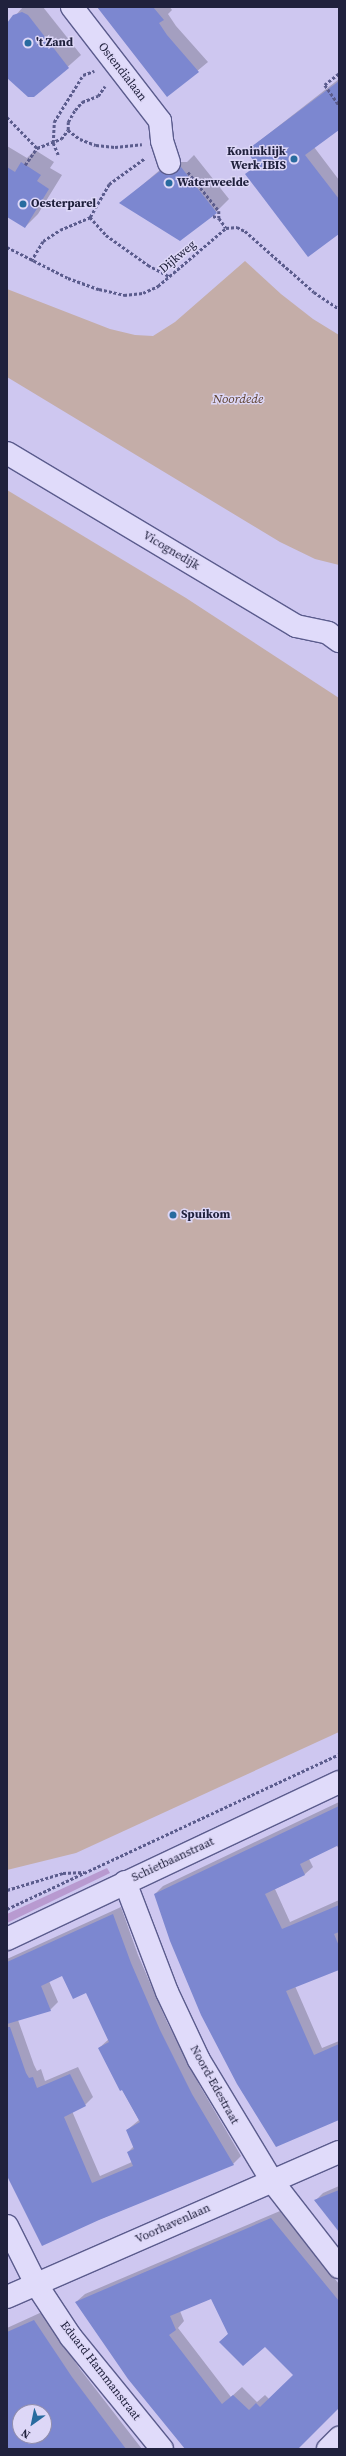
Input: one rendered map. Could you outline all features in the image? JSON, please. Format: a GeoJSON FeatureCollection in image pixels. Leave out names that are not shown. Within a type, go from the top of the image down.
{"type":"FeatureCollection","features":[{"type":"Feature","properties":{"kind":"street","name":"Ostendialaan"},"geometry":{"type":"LineString","coordinates":[[72,7],[160,122],[162,141],[169,163]]}},
{"type":"Feature","properties":{"kind":"street","name":"Vicognedijk"},"geometry":{"type":"LineString","coordinates":[[7,453],[296,626],[335,634]]}},
{"type":"Feature","properties":{"kind":"street","name":"Schietbaanstraat"},"geometry":{"type":"LineString","coordinates":[[7,1939],[339,1782]]}},
{"type":"Feature","properties":{"kind":"street","name":"Noord-Edestraat"},"geometry":{"type":"LineString","coordinates":[[125,1882],[167,1992],[199,2060],[272,2181],[339,2268]]}},
{"type":"Feature","properties":{"kind":"street","name":"Voorhavenlaan"},"geometry":{"type":"LineString","coordinates":[[7,2297],[339,2152]]}},
{"type":"Feature","properties":{"kind":"street","name":"Eduard Hammanstraat"},"geometry":{"type":"LineString","coordinates":[[7,2226],[36,2284],[71,2337],[153,2446]]}},
{"type":"Feature","properties":{"kind":"street"},"geometry":{"type":"LineString","coordinates":[[328,2449],[339,2438]]}},
{"type":"Feature","properties":{"kind":"path"},"geometry":{"type":"LineString","coordinates":[[25,165],[37,148],[61,139],[68,130],[68,122],[75,110],[82,102],[98,96],[118,66]]}},
{"type":"Feature","properties":{"kind":"path"},"geometry":{"type":"LineString","coordinates":[[58,155],[53,143],[54,122],[84,75],[118,66]]}},
{"type":"Feature","properties":{"kind":"path"},"geometry":{"type":"LineString","coordinates":[[339,74],[325,85],[339,105]]}},
{"type":"Feature","properties":{"kind":"path"},"geometry":{"type":"LineString","coordinates":[[7,117],[37,148]]}},
{"type":"Feature","properties":{"kind":"path"},"geometry":{"type":"LineString","coordinates":[[68,130],[80,139],[96,145],[114,147],[162,141]]}},
{"type":"Feature","properties":{"kind":"path"},"geometry":{"type":"LineString","coordinates":[[31,261],[43,241],[60,230],[90,218],[109,184],[136,166],[162,141]]}},
{"type":"Feature","properties":{"kind":"path"},"geometry":{"type":"LineString","coordinates":[[198,185],[219,211],[219,218],[226,228],[237,227],[245,232],[314,292],[339,309]]}},
{"type":"Feature","properties":{"kind":"path"},"geometry":{"type":"LineString","coordinates":[[213,216],[219,218]]}},
{"type":"Feature","properties":{"kind":"path"},"geometry":{"type":"LineString","coordinates":[[90,218],[106,235],[148,264],[169,276]]}},
{"type":"Feature","properties":{"kind":"path","name":"Dijkweg"},"geometry":{"type":"LineString","coordinates":[[7,247],[31,261],[68,278],[124,295],[142,293],[158,286],[226,228]]}},
{"type":"Feature","properties":{"kind":"path"},"geometry":{"type":"LineString","coordinates":[[7,1909],[339,1754]]}},
{"type":"Feature","properties":{"kind":"path"},"geometry":{"type":"LineString","coordinates":[[7,1890],[63,1873],[87,1872]]}},
{"type":"Feature","properties":{"kind":"shaded area"},"geometry":{"type":"Polygon","coordinates":[[[107,1868],[110,1873],[7,1923],[7,1914],[107,1868]]]}},
{"type":"Feature","properties":{"kind":"water","name":"Noordede"},"geometry":{"type":"Polygon","coordinates":[[[245,261],[281,294],[313,319],[339,335],[339,565],[315,559],[280,542],[7,377],[7,289],[110,329],[135,335],[153,336],[175,322],[245,261]]]}},
{"type":"Feature","properties":{"kind":"water","name":"Spuikom"},"geometry":{"type":"Polygon","coordinates":[[[7,490],[186,598],[339,698],[339,1732],[76,1853],[7,1870],[7,490]]]}},
{"type":"Feature","properties":{"kind":"building"},"geometry":{"type":"Polygon","coordinates":[[[97,7],[153,7],[164,20],[159,23],[167,35],[199,72],[167,97],[97,7]]]}},
{"type":"Feature","properties":{"kind":"building","name":"'t Zand"},"geometry":{"type":"Polygon","coordinates":[[[22,12],[28,15],[69,68],[34,97],[28,97],[7,78],[7,23],[13,15],[22,12]]]}},
{"type":"Feature","properties":{"kind":"building"},"geometry":{"type":"Polygon","coordinates":[[[339,81],[339,130],[305,155],[339,199],[339,234],[308,257],[245,174],[256,166],[247,150],[339,81]]]}},
{"type":"Feature","properties":{"kind":"building","name":"Oesterparel"},"geometry":{"type":"Polygon","coordinates":[[[21,162],[41,175],[37,181],[49,189],[25,228],[7,217],[7,167],[15,172],[21,162]]]}},
{"type":"Feature","properties":{"kind":"building","name":"Waterweelde"},"geometry":{"type":"Polygon","coordinates":[[[181,167],[217,213],[180,241],[119,203],[160,171],[166,175],[172,175],[181,167]]]}},
{"type":"Feature","properties":{"kind":"building"},"geometry":{"type":"Polygon","coordinates":[[[339,1806],[339,1845],[300,1864],[305,1875],[265,1894],[282,1929],[339,1905],[339,1932],[334,1934],[339,1946],[339,1970],[286,1991],[314,2055],[339,2044],[339,2120],[276,2147],[237,2084],[201,2015],[170,1941],[154,1894],[339,1806]]]}},
{"type":"Feature","properties":{"kind":"building"},"geometry":{"type":"Polygon","coordinates":[[[113,1914],[131,1963],[160,2030],[192,2094],[234,2165],[99,2220],[42,2246],[7,2176],[7,2027],[10,2027],[26,2073],[29,2078],[33,2077],[37,2088],[70,2074],[86,2106],[64,2117],[92,2183],[133,2166],[127,2152],[134,2149],[126,2130],[140,2122],[122,2090],[120,2091],[98,2048],[109,2042],[86,1993],[73,1999],[62,1976],[41,1986],[51,2011],[7,2024],[7,1962],[113,1914]]]}},
{"type":"Feature","properties":{"kind":"building"},"geometry":{"type":"Polygon","coordinates":[[[339,2190],[339,2232],[314,2200],[339,2190]]]}},
{"type":"Feature","properties":{"kind":"building"},"geometry":{"type":"Polygon","coordinates":[[[271,2218],[339,2301],[339,2408],[298,2449],[185,2449],[128,2379],[75,2302],[271,2218]],[[211,2299],[170,2316],[176,2330],[169,2335],[222,2404],[233,2395],[249,2410],[256,2403],[260,2407],[293,2375],[265,2347],[243,2366],[219,2342],[228,2334],[211,2299]]]}},
{"type":"Feature","properties":{"kind":"building"},"geometry":{"type":"Polygon","coordinates":[[[34,2320],[72,2377],[126,2449],[7,2449],[7,2332],[34,2320]]]}},
{"type":"Feature","properties":{"kind":"place","name":"'t Zand"},"geometry":{"type":"Point","coordinates":[28,43]}},
{"type":"Feature","properties":{"kind":"place","name":"Koninklijk Werk IBIS"},"geometry":{"type":"Point","coordinates":[294,159]}},
{"type":"Feature","properties":{"kind":"place","name":"Waterweelde"},"geometry":{"type":"Point","coordinates":[169,183]}},
{"type":"Feature","properties":{"kind":"place","name":"Oesterparel"},"geometry":{"type":"Point","coordinates":[23,204]}},
{"type":"Feature","properties":{"kind":"place","name":"Spuikom"},"geometry":{"type":"Point","coordinates":[173,1215]}}]}
